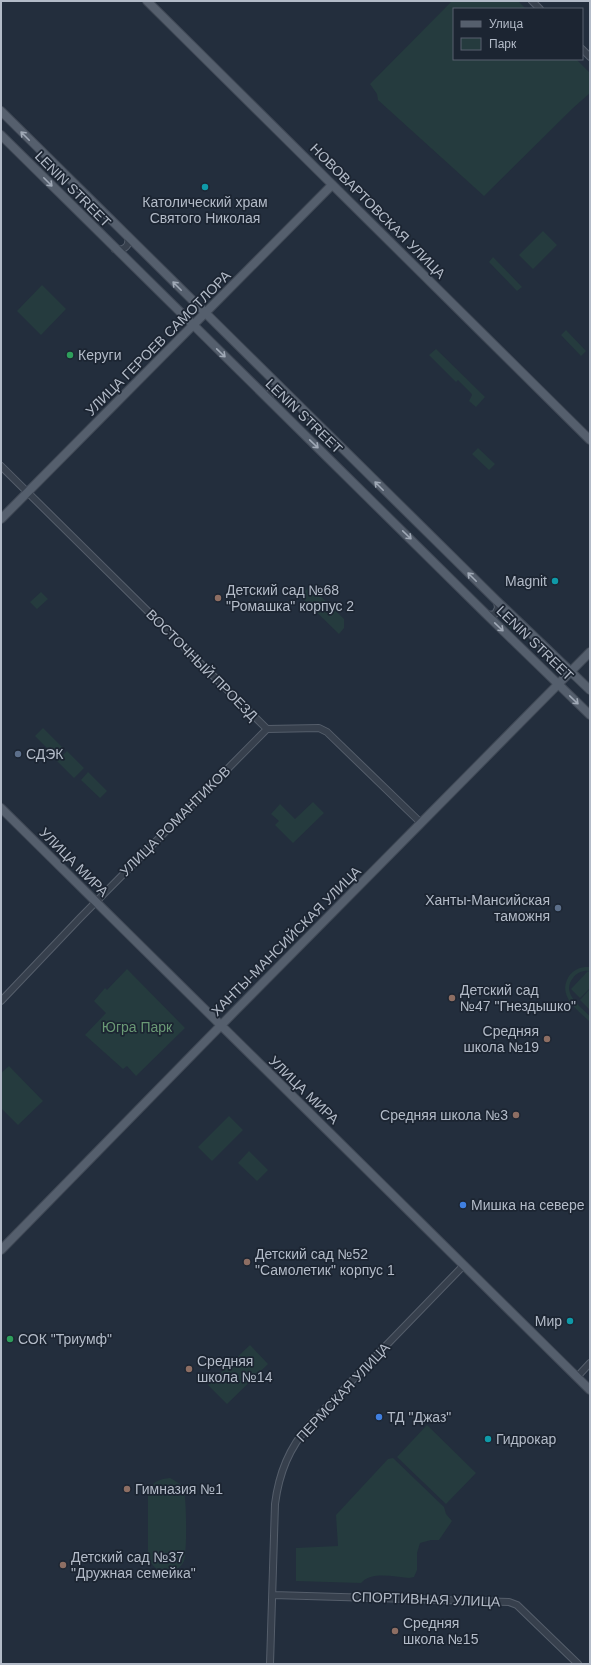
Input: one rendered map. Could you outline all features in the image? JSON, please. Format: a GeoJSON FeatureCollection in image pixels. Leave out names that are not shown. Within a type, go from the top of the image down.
{"type":"FeatureCollection","features":[{"type":"Feature","properties":{"kind":"main road","name":"НОВОВАРТОВСКАЯ УЛИЦА"},"geometry":{"type":"LineString","coordinates":[[147,1],[590,440]]}},
{"type":"Feature","properties":{"kind":"main road","name":"LENIN STREET"},"geometry":{"type":"LineString","coordinates":[[1,111],[205,314],[497,601],[590,690]]}},
{"type":"Feature","properties":{"kind":"main road","name":"LENIN STREET"},"geometry":{"type":"LineString","coordinates":[[1,135],[193,326],[590,715]]}},
{"type":"Feature","properties":{"kind":"main road","name":"УЛИЦА ГЕРОЕВ САМОТЛОРА"},"geometry":{"type":"LineString","coordinates":[[1,518],[332,185]]}},
{"type":"Feature","properties":{"kind":"main road","name":"ХАНТЫ-МАНСИЙСКАЯ УЛИЦА"},"geometry":{"type":"LineString","coordinates":[[1,1250],[590,652]]}},
{"type":"Feature","properties":{"kind":"main road","name":"УЛИЦА МИРА"},"geometry":{"type":"LineString","coordinates":[[1,808],[590,1390]]}},
{"type":"Feature","properties":{"kind":"street"},"geometry":{"type":"LineString","coordinates":[[115,249],[121,250],[125,247],[128,243],[128,237]]}},
{"type":"Feature","properties":{"kind":"street"},"geometry":{"type":"LineString","coordinates":[[271,402],[269,396],[271,391],[275,389],[283,390]]}},
{"type":"Feature","properties":{"kind":"street","name":"ВОСТОЧНЫЙ ПРОЕЗД"},"geometry":{"type":"LineString","coordinates":[[1,466],[267,729],[319,728],[327,732],[421,823]]}},
{"type":"Feature","properties":{"kind":"street"},"geometry":{"type":"LineString","coordinates":[[486,614],[495,614],[498,608],[497,601]]}},
{"type":"Feature","properties":{"kind":"street","name":"УЛИЦА РОМАНТИКОВ"},"geometry":{"type":"LineString","coordinates":[[1,1001],[96,902],[267,729]]}},
{"type":"Feature","properties":{"kind":"street","name":"ПЕРМСКАЯ УЛИЦА"},"geometry":{"type":"LineString","coordinates":[[270,1664],[275,1504],[279,1481],[289,1453],[310,1424],[464,1265]]}},
{"type":"Feature","properties":{"kind":"street"},"geometry":{"type":"LineString","coordinates":[[577,1377],[590,1363]]}},
{"type":"Feature","properties":{"kind":"street","name":"СПОРТИВНАЯ УЛИЦА"},"geometry":{"type":"LineString","coordinates":[[273,1595],[509,1602],[517,1605],[578,1664]]}},
{"type":"Feature","properties":{"kind":"green space"},"geometry":{"type":"Polygon","coordinates":[[[452,1],[518,1],[525,8],[453,8],[453,60],[577,60],[590,73],[590,93],[484,196],[378,100],[377,94],[370,84],[452,1]]]}},
{"type":"Feature","properties":{"kind":"green space"},"geometry":{"type":"Polygon","coordinates":[[[543,231],[557,245],[533,269],[519,255],[543,231]]]}},
{"type":"Feature","properties":{"kind":"green space"},"geometry":{"type":"Polygon","coordinates":[[[493,257],[522,287],[517,291],[489,262],[493,257]]]}},
{"type":"Feature","properties":{"kind":"green space"},"geometry":{"type":"Polygon","coordinates":[[[42,285],[66,309],[41,335],[17,311],[42,285]]]}},
{"type":"Feature","properties":{"kind":"green space"},"geometry":{"type":"Polygon","coordinates":[[[566,330],[586,351],[581,356],[561,335],[566,330]]]}},
{"type":"Feature","properties":{"kind":"green space"},"geometry":{"type":"Polygon","coordinates":[[[436,349],[485,397],[476,407],[469,401],[472,395],[471,393],[458,380],[456,382],[429,355],[436,349]]]}},
{"type":"Feature","properties":{"kind":"green space"},"geometry":{"type":"Polygon","coordinates":[[[478,448],[495,464],[489,470],[472,454],[478,448]]]}},
{"type":"Feature","properties":{"kind":"green space"},"geometry":{"type":"Polygon","coordinates":[[[310,586],[344,619],[344,628],[339,634],[300,596],[310,586]]]}},
{"type":"Feature","properties":{"kind":"green space"},"geometry":{"type":"Polygon","coordinates":[[[41,592],[48,599],[37,609],[30,602],[41,592]]]}},
{"type":"Feature","properties":{"kind":"green space"},"geometry":{"type":"Polygon","coordinates":[[[500,613],[530,643],[508,627],[499,617],[498,615],[500,613]]]}},
{"type":"Feature","properties":{"kind":"green space"},"geometry":{"type":"Polygon","coordinates":[[[43,728],[62,747],[54,755],[35,736],[43,728]]]}},
{"type":"Feature","properties":{"kind":"green space"},"geometry":{"type":"Polygon","coordinates":[[[67,751],[84,768],[74,778],[57,761],[67,751]]]}},
{"type":"Feature","properties":{"kind":"green space"},"geometry":{"type":"Polygon","coordinates":[[[88,772],[107,791],[100,798],[81,780],[88,772]]]}},
{"type":"Feature","properties":{"kind":"green space"},"geometry":{"type":"Polygon","coordinates":[[[313,802],[324,813],[293,843],[275,825],[279,821],[271,814],[280,804],[295,819],[313,802]]]}},
{"type":"Feature","properties":{"kind":"green space"},"geometry":{"type":"Polygon","coordinates":[[[590,967],[590,971],[583,971],[576,974],[570,984],[569,989],[573,999],[590,1016],[590,1022],[571,1004],[565,987],[567,980],[572,973],[579,968],[590,967]]]}},
{"type":"Feature","properties":{"kind":"green space","name":"Югра Парк"},"geometry":{"type":"Polygon","coordinates":[[[127,969],[185,1028],[136,1076],[127,1066],[123,1069],[85,1035],[106,1013],[94,1001],[105,988],[107,990],[127,969]]]}},
{"type":"Feature","properties":{"kind":"green space"},"geometry":{"type":"Polygon","coordinates":[[[588,971],[590,973],[590,988],[580,998],[571,989],[588,971]]]}},
{"type":"Feature","properties":{"kind":"green space"},"geometry":{"type":"Polygon","coordinates":[[[590,989],[590,1010],[580,1000],[590,989]]]}},
{"type":"Feature","properties":{"kind":"green space"},"geometry":{"type":"Polygon","coordinates":[[[9,1066],[43,1101],[18,1125],[1,1108],[1,1073],[9,1066]]]}},
{"type":"Feature","properties":{"kind":"green space"},"geometry":{"type":"Polygon","coordinates":[[[229,1116],[243,1130],[212,1161],[198,1147],[229,1116]]]}},
{"type":"Feature","properties":{"kind":"green space"},"geometry":{"type":"Polygon","coordinates":[[[249,1151],[268,1170],[257,1181],[238,1163],[249,1151]]]}},
{"type":"Feature","properties":{"kind":"green space"},"geometry":{"type":"Polygon","coordinates":[[[250,1345],[268,1364],[227,1404],[208,1385],[250,1345]]]}},
{"type":"Feature","properties":{"kind":"green space"},"geometry":{"type":"Polygon","coordinates":[[[427,1425],[476,1473],[446,1504],[397,1457],[427,1425]]]}},
{"type":"Feature","properties":{"kind":"green space"},"geometry":{"type":"Polygon","coordinates":[[[393,1458],[444,1507],[446,1514],[452,1521],[439,1540],[431,1540],[420,1543],[417,1553],[417,1570],[414,1577],[377,1576],[366,1579],[361,1583],[296,1581],[296,1548],[338,1546],[336,1515],[388,1459],[393,1458]]]}},
{"type":"Feature","properties":{"kind":"green space"},"geometry":{"type":"Polygon","coordinates":[[[170,1478],[183,1487],[186,1511],[186,1547],[184,1561],[180,1567],[170,1572],[164,1572],[154,1567],[148,1556],[148,1491],[157,1481],[170,1478]]]}},
{"type":"Feature","properties":{"kind":"place","name":"Католический храм Святого Николая"},"geometry":{"type":"Point","coordinates":[205,187]}},
{"type":"Feature","properties":{"kind":"place","name":"Керуги"},"geometry":{"type":"Point","coordinates":[70,355]}},
{"type":"Feature","properties":{"kind":"place","name":"Magnit"},"geometry":{"type":"Point","coordinates":[555,581]}},
{"type":"Feature","properties":{"kind":"place","name":"Детский сад №68 \"Ромашка\" корпус 2"},"geometry":{"type":"Point","coordinates":[218,598]}},
{"type":"Feature","properties":{"kind":"place","name":"СДЭК"},"geometry":{"type":"Point","coordinates":[18,754]}},
{"type":"Feature","properties":{"kind":"place","name":"Ханты-Мансийская таможня"},"geometry":{"type":"Point","coordinates":[558,908]}},
{"type":"Feature","properties":{"kind":"place","name":"Детский сад №47 \"Гнездышко\""},"geometry":{"type":"Point","coordinates":[452,998]}},
{"type":"Feature","properties":{"kind":"place","name":"Средняя школа №19"},"geometry":{"type":"Point","coordinates":[547,1039]}},
{"type":"Feature","properties":{"kind":"place","name":"Средняя школа №3"},"geometry":{"type":"Point","coordinates":[516,1115]}},
{"type":"Feature","properties":{"kind":"place","name":"Мишка на севере"},"geometry":{"type":"Point","coordinates":[463,1205]}},
{"type":"Feature","properties":{"kind":"place","name":"Детский сад №52 \"Самолетик\" корпус 1"},"geometry":{"type":"Point","coordinates":[247,1262]}},
{"type":"Feature","properties":{"kind":"place","name":"Мир"},"geometry":{"type":"Point","coordinates":[570,1321]}},
{"type":"Feature","properties":{"kind":"place","name":"СОК \"Триумф\""},"geometry":{"type":"Point","coordinates":[10,1339]}},
{"type":"Feature","properties":{"kind":"place","name":"Средняя школа №14"},"geometry":{"type":"Point","coordinates":[189,1369]}},
{"type":"Feature","properties":{"kind":"place","name":"ТД \"Джаз\""},"geometry":{"type":"Point","coordinates":[379,1417]}},
{"type":"Feature","properties":{"kind":"place","name":"Гидрокар"},"geometry":{"type":"Point","coordinates":[488,1439]}},
{"type":"Feature","properties":{"kind":"place","name":"Гимназия №1"},"geometry":{"type":"Point","coordinates":[127,1489]}},
{"type":"Feature","properties":{"kind":"place","name":"Детский сад №37 \"Дружная семейка\""},"geometry":{"type":"Point","coordinates":[63,1565]}},
{"type":"Feature","properties":{"kind":"place","name":"Средняя школа №15"},"geometry":{"type":"Point","coordinates":[395,1631]}}]}
